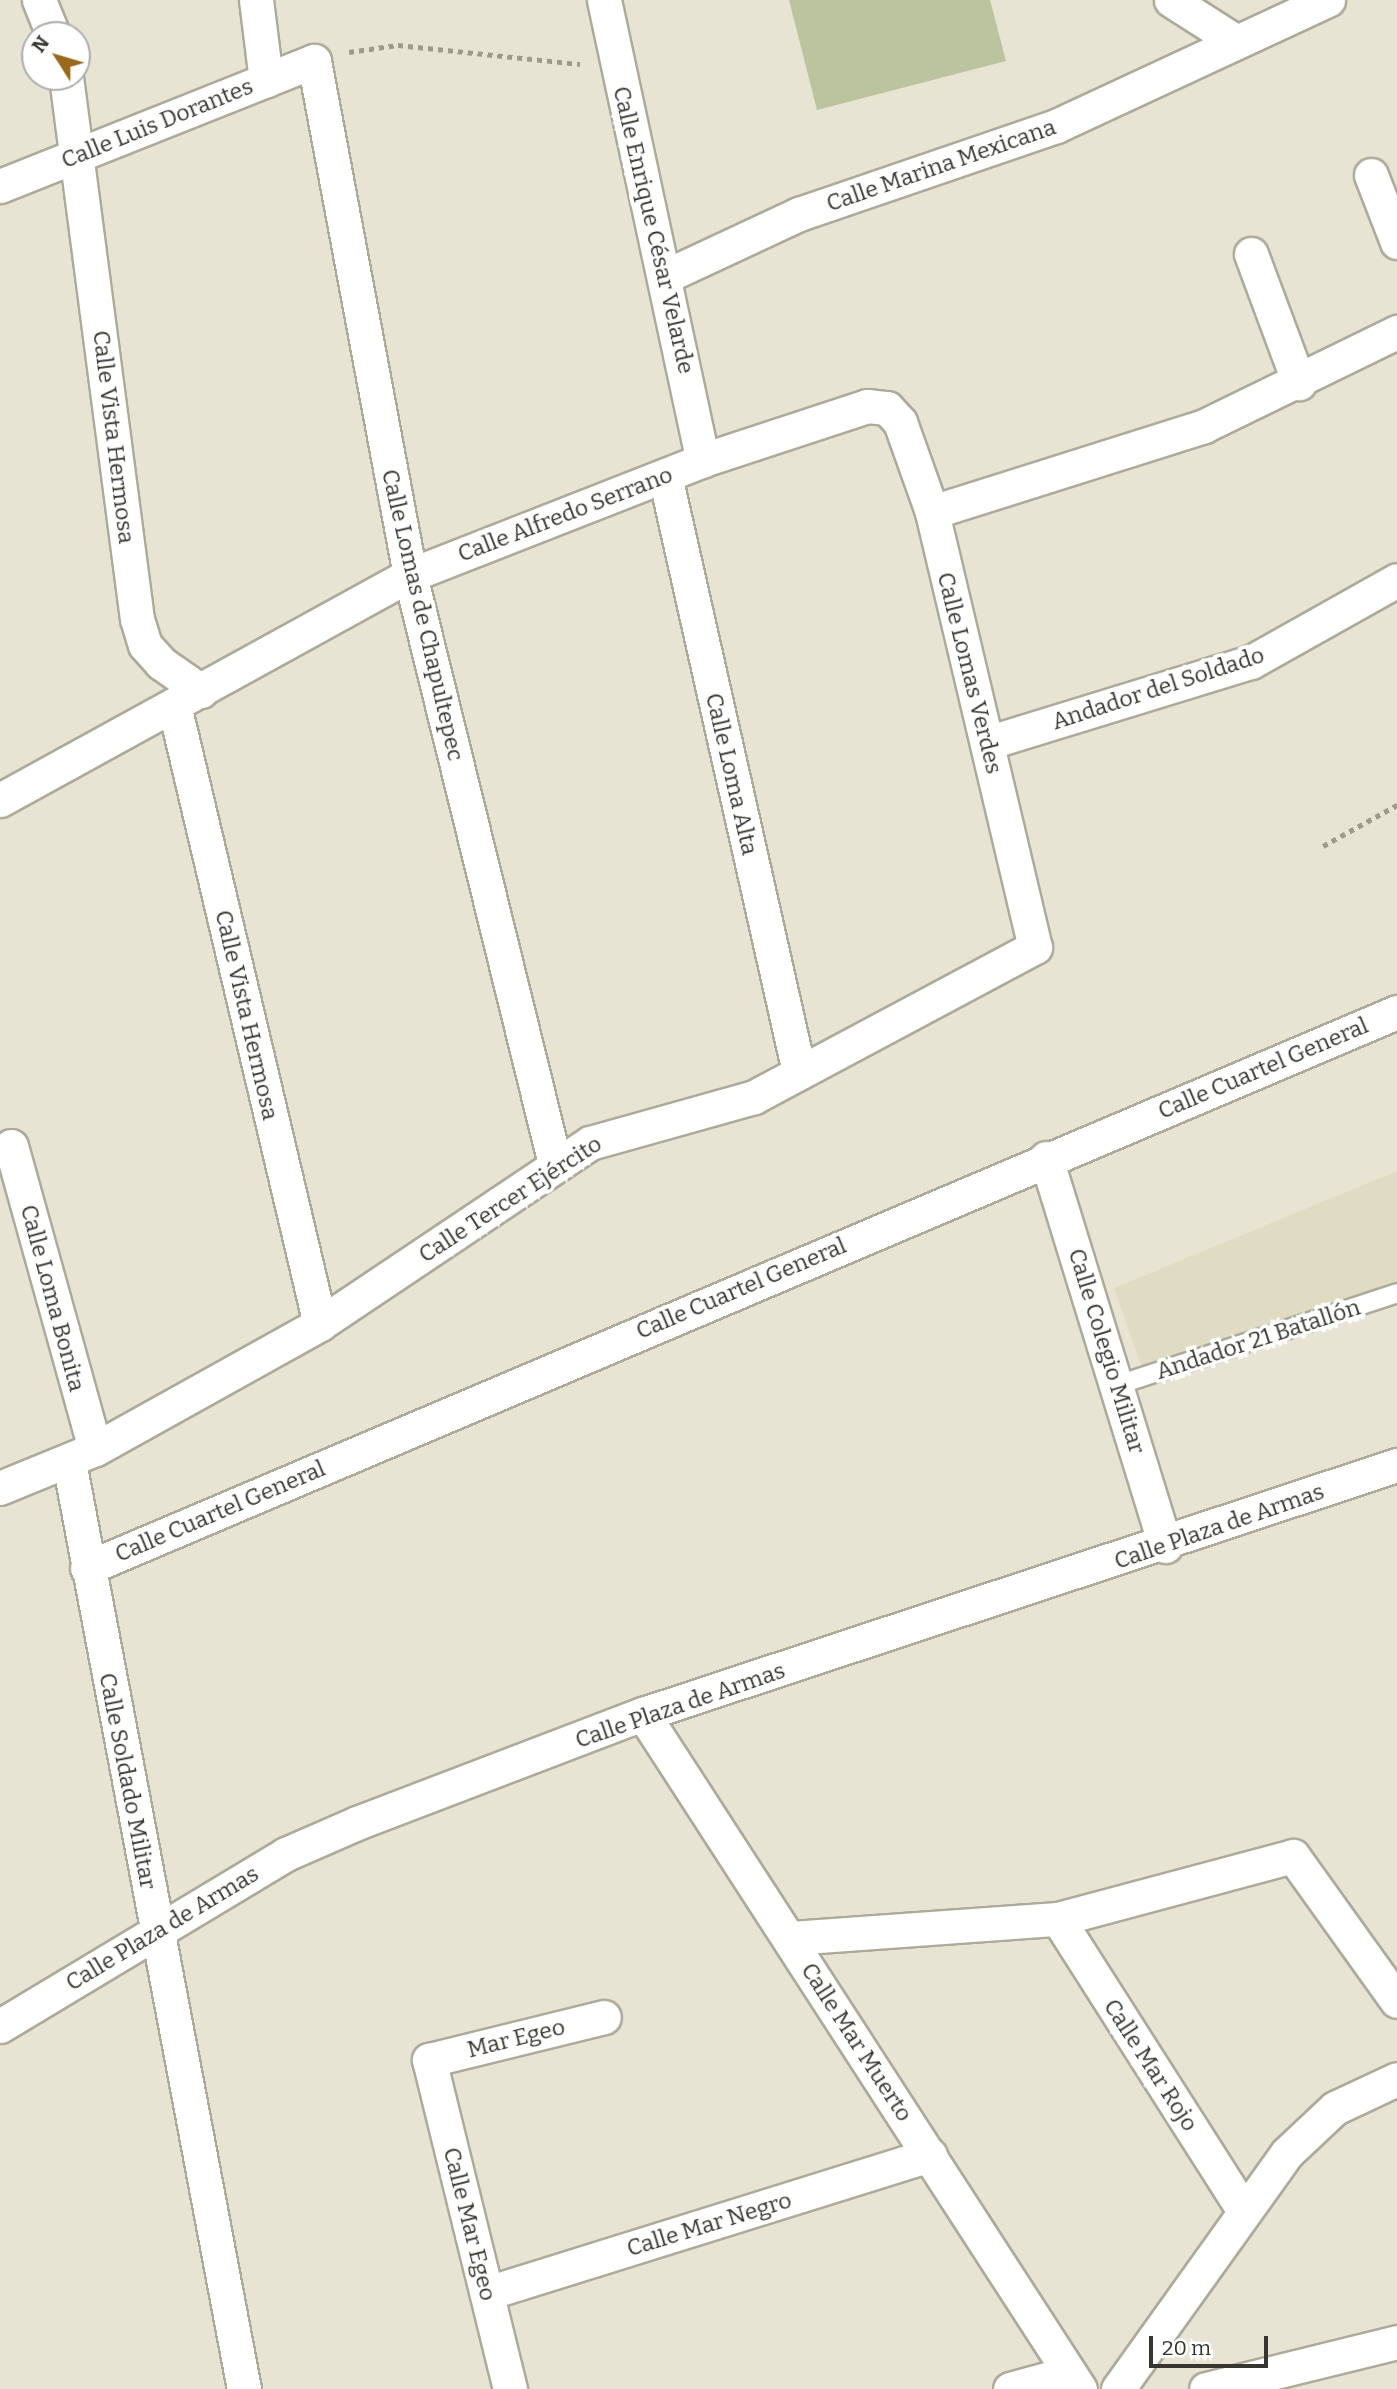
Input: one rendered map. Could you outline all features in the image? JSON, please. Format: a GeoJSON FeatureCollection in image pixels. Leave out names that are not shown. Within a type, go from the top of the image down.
{"type":"FeatureCollection","features":[{"type":"Feature","properties":{"kind":"street"},"geometry":{"type":"LineString","coordinates":[[39,0],[47,21]]}},
{"type":"Feature","properties":{"kind":"street"},"geometry":{"type":"LineString","coordinates":[[256,0],[266,80]]}},
{"type":"Feature","properties":{"kind":"street","name":"Calle Enrique César Velarde"},"geometry":{"type":"LineString","coordinates":[[604,0],[617,67],[668,275],[703,460]]}},
{"type":"Feature","properties":{"kind":"street"},"geometry":{"type":"LineString","coordinates":[[1171,0],[1235,41]]}},
{"type":"Feature","properties":{"kind":"street","name":"Calle Marina Mexicana"},"geometry":{"type":"LineString","coordinates":[[668,275],[799,214],[1056,126],[1328,0]]}},
{"type":"Feature","properties":{"kind":"street","name":"Calle Luis Dorantes"},"geometry":{"type":"LineString","coordinates":[[0,186],[314,61]]}},
{"type":"Feature","properties":{"kind":"street","name":"Calle Lomas de Chapultepec"},"geometry":{"type":"LineString","coordinates":[[314,61],[410,575],[555,1164]]}},
{"type":"Feature","properties":{"kind":"street","name":"Calle Vista Hermosa"},"geometry":{"type":"LineString","coordinates":[[68,91],[137,619],[145,645],[188,698],[320,1324]]}},
{"type":"Feature","properties":{"kind":"street"},"geometry":{"type":"LineString","coordinates":[[1371,175],[1397,242]]}},
{"type":"Feature","properties":{"kind":"street"},"geometry":{"type":"LineString","coordinates":[[1251,254],[1299,383]]}},
{"type":"Feature","properties":{"kind":"street"},"geometry":{"type":"LineString","coordinates":[[932,512],[1154,444],[1299,383],[1397,332]]}},
{"type":"Feature","properties":{"kind":"street","name":"Calle Alfredo Serrano"},"geometry":{"type":"LineString","coordinates":[[0,800],[410,575],[703,460],[867,406],[887,408]]}},
{"type":"Feature","properties":{"kind":"street","name":"Calle Lomas Verdes"},"geometry":{"type":"LineString","coordinates":[[887,408],[900,422],[932,512],[1035,947]]}},
{"type":"Feature","properties":{"kind":"street","name":"Calle Loma Alta"},"geometry":{"type":"LineString","coordinates":[[664,475],[799,1072]]}},
{"type":"Feature","properties":{"kind":"street","name":"Andador del Soldado"},"geometry":{"type":"LineString","coordinates":[[988,743],[1251,662],[1397,580]]}},
{"type":"Feature","properties":{"kind":"street","name":"Calle Tercer Ejército"},"geometry":{"type":"LineString","coordinates":[[0,1488],[82,1456],[320,1324],[555,1164],[632,1127],[719,1111],[799,1072],[1035,947]]}},
{"type":"Feature","properties":{"kind":"street","name":"Calle Cuartel General"},"geometry":{"type":"LineString","coordinates":[[87,1568],[1046,1158],[1397,1012]]}},
{"type":"Feature","properties":{"kind":"street","name":"Calle Loma Bonita"},"geometry":{"type":"LineString","coordinates":[[11,1146],[82,1456]]}},
{"type":"Feature","properties":{"kind":"street","name":"Calle Colegio Militar"},"geometry":{"type":"LineString","coordinates":[[1046,1158],[1118,1385],[1165,1546]]}},
{"type":"Feature","properties":{"kind":"street","name":"Calle Soldado Militar"},"geometry":{"type":"LineString","coordinates":[[82,1456],[87,1568],[244,2389]]}},
{"type":"Feature","properties":{"kind":"street","name":"Calle Plaza de Armas"},"geometry":{"type":"LineString","coordinates":[[0,2026],[286,1854],[643,1714],[1395,1473]]}},
{"type":"Feature","properties":{"kind":"street","name":"Calle Mar Muerto"},"geometry":{"type":"LineString","coordinates":[[643,1714],[1074,2381]]}},
{"type":"Feature","properties":{"kind":"street"},"geometry":{"type":"LineString","coordinates":[[790,1938],[1058,1919],[1293,1856],[1397,2001]]}},
{"type":"Feature","properties":{"kind":"street","name":"Calle Mar Rojo"},"geometry":{"type":"LineString","coordinates":[[1058,1919],[1244,2211]]}},
{"type":"Feature","properties":{"kind":"street","name":"Mar Egeo"},"geometry":{"type":"LineString","coordinates":[[429,2060],[604,2017]]}},
{"type":"Feature","properties":{"kind":"street","name":"Calle Mar Egeo"},"geometry":{"type":"LineString","coordinates":[[429,2060],[510,2389]]}},
{"type":"Feature","properties":{"kind":"street"},"geometry":{"type":"LineString","coordinates":[[1118,2389],[1287,2153],[1335,2108],[1397,2078]]}},
{"type":"Feature","properties":{"kind":"street","name":"Calle Mar Negro"},"geometry":{"type":"LineString","coordinates":[[487,2293],[930,2155]]}},
{"type":"Feature","properties":{"kind":"street"},"geometry":{"type":"LineString","coordinates":[[1206,2389],[1397,2342]]}},
{"type":"Feature","properties":{"kind":"street"},"geometry":{"type":"LineString","coordinates":[[1010,2389],[1074,2381]]}},
{"type":"Feature","properties":{"kind":"lane","name":"Andador 21 Batallón"},"geometry":{"type":"LineString","coordinates":[[1118,1385],[1397,1293]]}},
{"type":"Feature","properties":{"kind":"path"},"geometry":{"type":"LineString","coordinates":[[314,61],[398,45],[617,67]]}},
{"type":"Feature","properties":{"kind":"path"},"geometry":{"type":"LineString","coordinates":[[1323,846],[1397,805]]}},
{"type":"Feature","properties":{"kind":"shaded area"},"geometry":{"type":"Polygon","coordinates":[[[1397,1171],[1397,1283],[1142,1368],[1114,1288],[1397,1171]]]}},
{"type":"Feature","properties":{"kind":"green space"},"geometry":{"type":"Polygon","coordinates":[[[789,0],[990,0],[1006,61],[817,110],[789,0]]]}}]}
